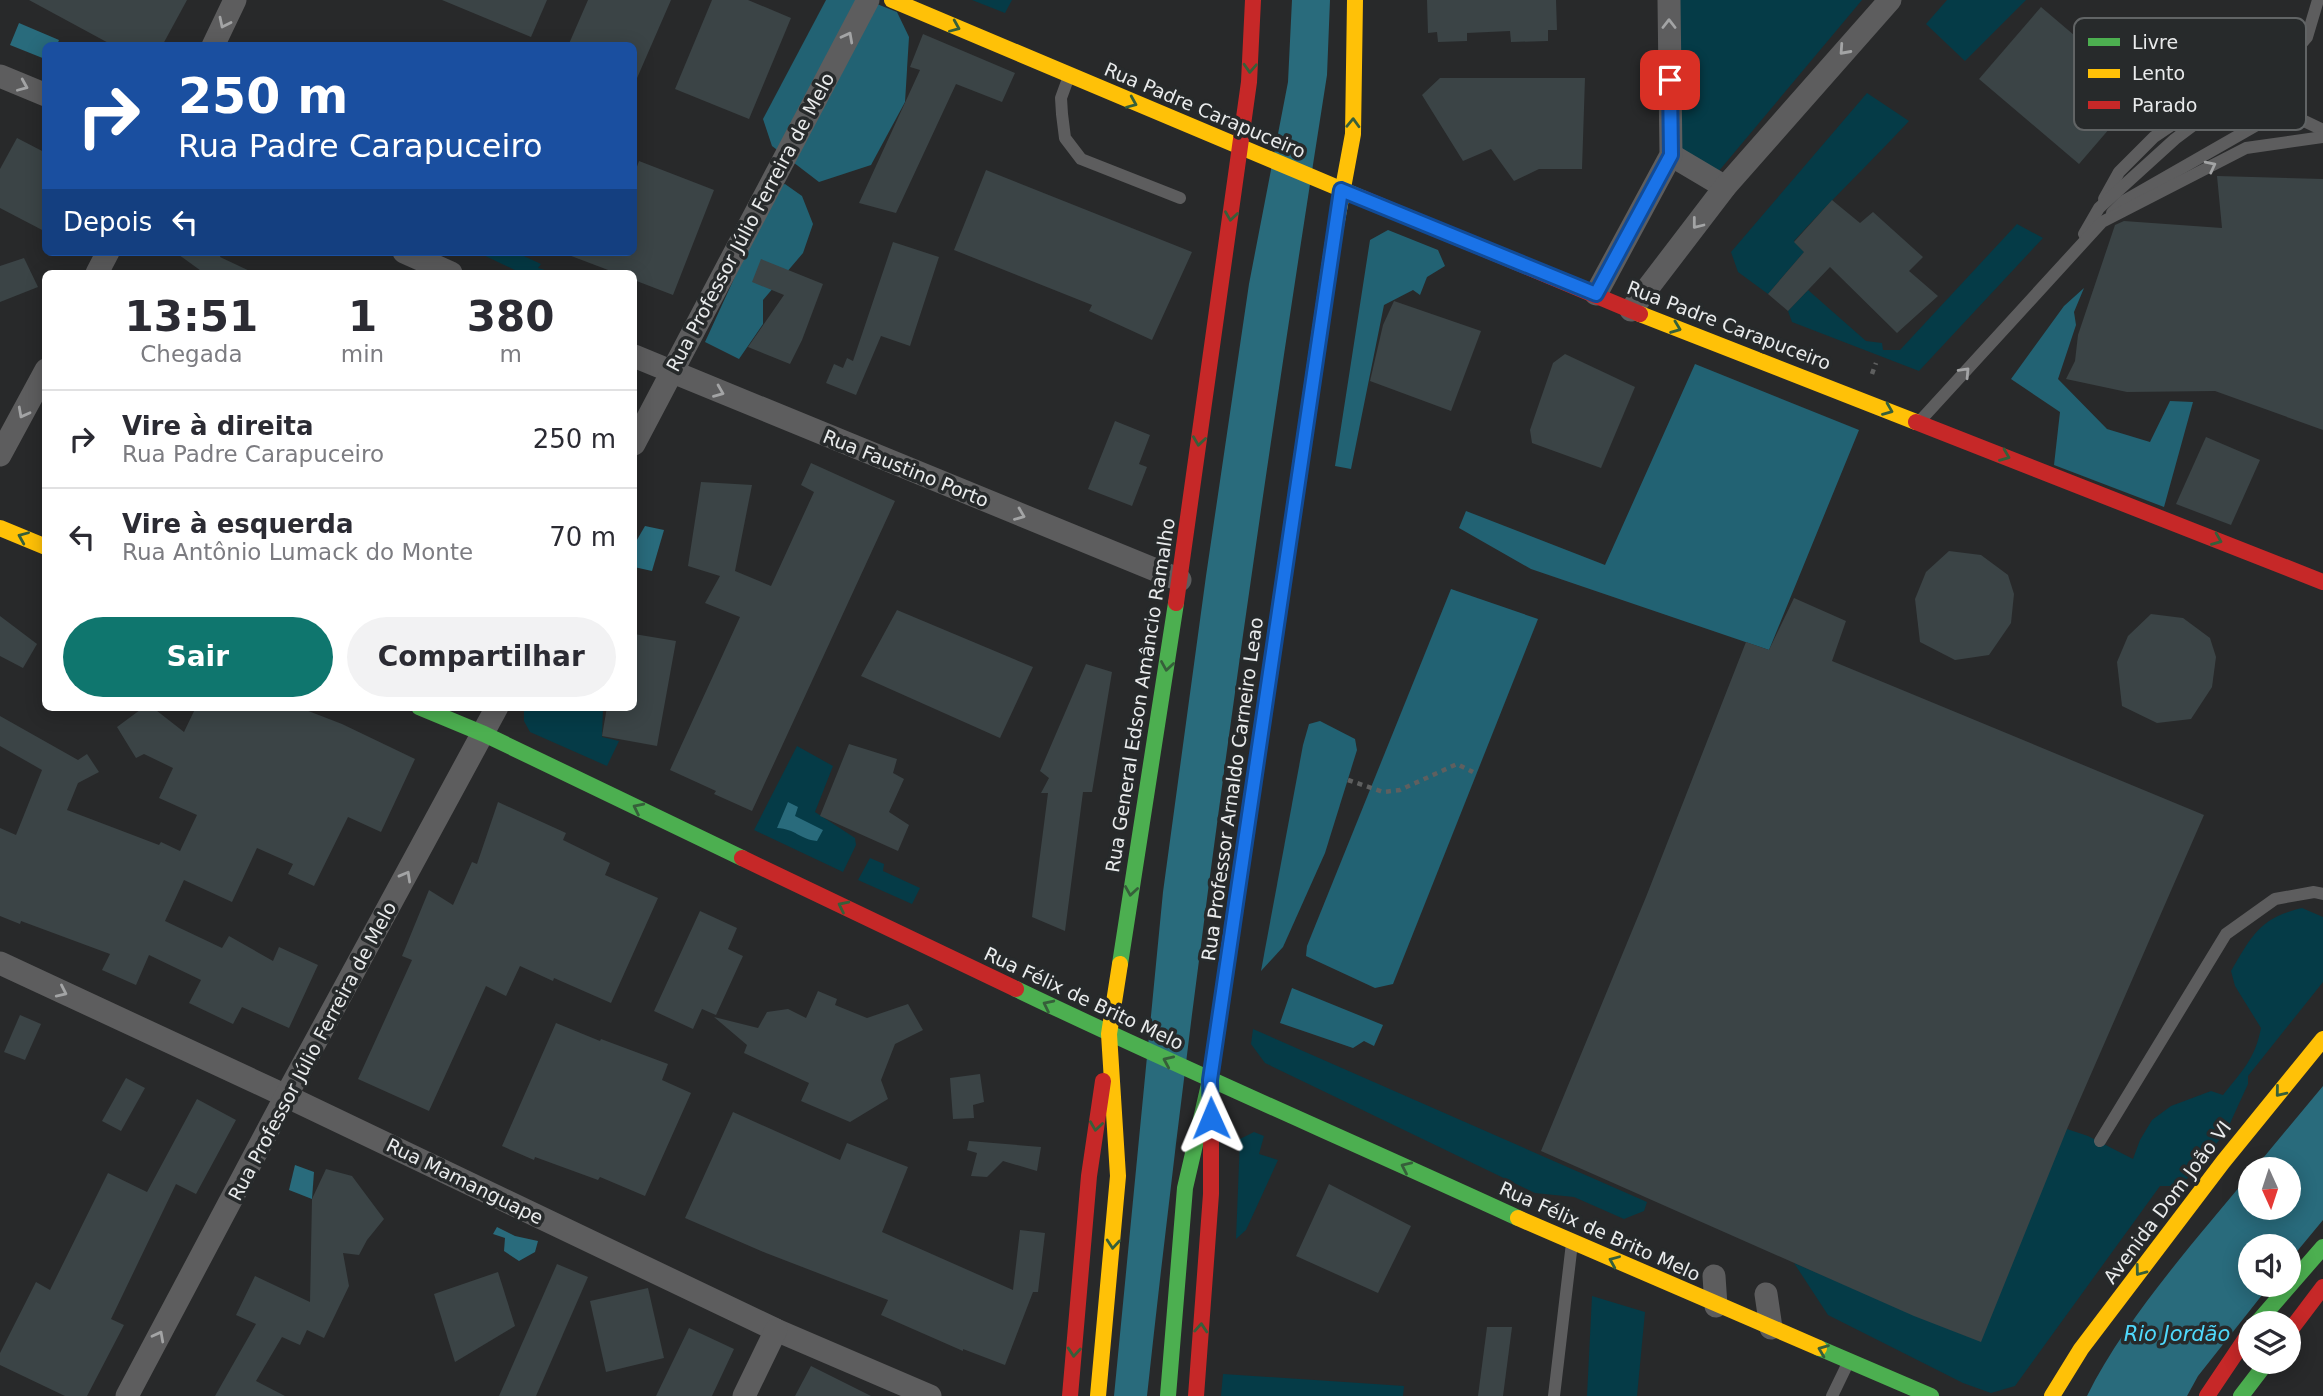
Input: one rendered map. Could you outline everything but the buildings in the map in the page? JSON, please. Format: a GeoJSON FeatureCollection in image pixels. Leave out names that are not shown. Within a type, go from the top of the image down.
{"type":"FeatureCollection","features":[{"type":"Feature","properties":{"kind":"main road","name":"Rua Padre Carapuceiro"},"geometry":{"type":"LineString","coordinates":[[892,0],[1244,150],[1631,310],[2323,582]]}},
{"type":"Feature","properties":{"kind":"main road","name":"Rua General Edson Amâncio Ramalho"},"geometry":{"type":"LineString","coordinates":[[1070,1396],[1089,1176],[1244,150],[1253,0]]}},
{"type":"Feature","properties":{"kind":"main road","name":"Rua Professor Arnaldo Carneiro Leao"},"geometry":{"type":"LineString","coordinates":[[1196,1396],[1211,1194],[1204,1077],[1341,190],[1353,134],[1355,0]]}},
{"type":"Feature","properties":{"kind":"main road"},"geometry":{"type":"LineString","coordinates":[[0,528],[42,545]]}},
{"type":"Feature","properties":{"kind":"main road","name":"Rua Félix de Brito Melo"},"geometry":{"type":"LineString","coordinates":[[429,711],[484,734],[1138,1048],[1293,1115],[1572,1243],[1931,1396]]}},
{"type":"Feature","properties":{"kind":"main road"},"geometry":{"type":"LineString","coordinates":[[1098,1396],[1118,1176],[1110,1034]]}},
{"type":"Feature","properties":{"kind":"main road","name":"Avenida Dom João VI"},"geometry":{"type":"LineString","coordinates":[[2052,1396],[2081,1349],[2222,1162],[2323,1039]]}},
{"type":"Feature","properties":{"kind":"main road"},"geometry":{"type":"LineString","coordinates":[[1168,1396],[1185,1188],[1204,1077]]}},
{"type":"Feature","properties":{"kind":"main road"},"geometry":{"type":"LineString","coordinates":[[2267,1311],[2323,1247]]}},
{"type":"Feature","properties":{"kind":"main road"},"geometry":{"type":"LineString","coordinates":[[2301,1316],[2323,1287]]}},
{"type":"Feature","properties":{"kind":"main road"},"geometry":{"type":"LineString","coordinates":[[2207,1396],[2238,1350]]}},
{"type":"Feature","properties":{"kind":"main road"},"geometry":{"type":"LineString","coordinates":[[2241,1396],[2258,1374]]}},
{"type":"Feature","properties":{"kind":"street"},"geometry":{"type":"LineString","coordinates":[[214,42],[235,0]]}},
{"type":"Feature","properties":{"kind":"street","name":"Rua Professor Júlio Ferreira de Melo"},"geometry":{"type":"LineString","coordinates":[[637,438],[868,0]]}},
{"type":"Feature","properties":{"kind":"street"},"geometry":{"type":"LineString","coordinates":[[1596,294],[1671,155],[1669,0]]}},
{"type":"Feature","properties":{"kind":"street"},"geometry":{"type":"LineString","coordinates":[[1631,310],[1726,187],[1890,0]]}},
{"type":"Feature","properties":{"kind":"street"},"geometry":{"type":"LineString","coordinates":[[0,76],[42,93]]}},
{"type":"Feature","properties":{"kind":"street"},"geometry":{"type":"LineString","coordinates":[[1671,155],[1726,187]]}},
{"type":"Feature","properties":{"kind":"street"},"geometry":{"type":"LineString","coordinates":[[413,256],[444,270]]}},
{"type":"Feature","properties":{"kind":"street","name":"Rua Faustino Porto"},"geometry":{"type":"LineString","coordinates":[[637,357],[1180,580]]}},
{"type":"Feature","properties":{"kind":"street"},"geometry":{"type":"LineString","coordinates":[[0,455],[42,377]]}},
{"type":"Feature","properties":{"kind":"street","name":"Rua Professor Júlio Ferreira de Melo"},"geometry":{"type":"LineString","coordinates":[[127,1396],[286,1096],[496,711]]}},
{"type":"Feature","properties":{"kind":"street","name":"Rua Mamanguape"},"geometry":{"type":"LineString","coordinates":[[0,964],[286,1096],[776,1330],[930,1396]]}},
{"type":"Feature","properties":{"kind":"street"},"geometry":{"type":"LineString","coordinates":[[1714,1276],[1716,1306]]}},
{"type":"Feature","properties":{"kind":"street"},"geometry":{"type":"LineString","coordinates":[[1766,1294],[1771,1328]]}},
{"type":"Feature","properties":{"kind":"street"},"geometry":{"type":"LineString","coordinates":[[744,1396],[776,1330]]}},
{"type":"Feature","properties":{"kind":"lane"},"geometry":{"type":"LineString","coordinates":[[2306,38],[2318,0]]}},
{"type":"Feature","properties":{"kind":"lane"},"geometry":{"type":"LineString","coordinates":[[1070,76],[1061,98],[1065,138],[1081,159],[1180,198]]}},
{"type":"Feature","properties":{"kind":"lane"},"geometry":{"type":"LineString","coordinates":[[2306,122],[2323,130]]}},
{"type":"Feature","properties":{"kind":"lane"},"geometry":{"type":"LineString","coordinates":[[2072,255],[2119,172],[2164,130]]}},
{"type":"Feature","properties":{"kind":"lane"},"geometry":{"type":"LineString","coordinates":[[1919,422],[2124,201],[2248,130]]}},
{"type":"Feature","properties":{"kind":"lane"},"geometry":{"type":"LineString","coordinates":[[2102,222],[2246,148],[2323,137]]}},
{"type":"Feature","properties":{"kind":"lane"},"geometry":{"type":"LineString","coordinates":[[2100,1141],[2226,934],[2275,899],[2314,892],[2323,894]]}},
{"type":"Feature","properties":{"kind":"lane"},"geometry":{"type":"LineString","coordinates":[[1554,1396],[1572,1243]]}},
{"type":"Feature","properties":{"kind":"lane"},"geometry":{"type":"LineString","coordinates":[[1832,1396],[1849,1361]]}},
{"type":"Feature","properties":{"kind":"path"},"geometry":{"type":"LineString","coordinates":[[1348,780],[1383,792],[1401,790],[1457,764],[1474,772]]}},
{"type":"Feature","properties":{"kind":"shaded area"},"geometry":{"type":"Polygon","coordinates":[[[826,0],[867,0],[897,12],[909,37],[905,102],[871,165],[819,182],[772,146],[763,119],[826,0]]]}},
{"type":"Feature","properties":{"kind":"shaded area"},"geometry":{"type":"Polygon","coordinates":[[[972,0],[1012,0],[1005,13],[972,0]]]}},
{"type":"Feature","properties":{"kind":"shaded area"},"geometry":{"type":"Polygon","coordinates":[[[1678,0],[1862,0],[1718,172],[1679,148],[1678,0]]]}},
{"type":"Feature","properties":{"kind":"shaded area"},"geometry":{"type":"Polygon","coordinates":[[[1947,0],[2026,0],[1965,61],[1926,24],[1947,0]]]}},
{"type":"Feature","properties":{"kind":"shaded area"},"geometry":{"type":"Polygon","coordinates":[[[1867,93],[1909,121],[1794,241],[1804,252],[1768,294],[1738,272],[1731,252],[1867,93]]]}},
{"type":"Feature","properties":{"kind":"shaded area"},"geometry":{"type":"Polygon","coordinates":[[[785,184],[802,196],[813,224],[803,253],[763,300],[763,324],[739,359],[705,342],[776,187],[785,184]]]}},
{"type":"Feature","properties":{"kind":"shaded area"},"geometry":{"type":"Polygon","coordinates":[[[2017,224],[2043,238],[1919,371],[1792,322],[1788,311],[1808,290],[1866,341],[1882,343],[1883,350],[1900,350],[2017,224]]]}},
{"type":"Feature","properties":{"kind":"shaded area"},"geometry":{"type":"Polygon","coordinates":[[[1388,230],[1438,250],[1445,266],[1427,277],[1420,295],[1413,290],[1384,305],[1351,469],[1335,466],[1370,240],[1388,230]]]}},
{"type":"Feature","properties":{"kind":"shaded area"},"geometry":{"type":"Polygon","coordinates":[[[485,256],[524,256],[541,264],[538,268],[545,270],[515,270],[485,256]]]}},
{"type":"Feature","properties":{"kind":"shaded area"},"geometry":{"type":"Polygon","coordinates":[[[2084,288],[2074,312],[2076,325],[2058,379],[2107,429],[2150,442],[2170,401],[2193,402],[2164,507],[2054,465],[2060,412],[2011,379],[2064,306],[2084,288]]]}},
{"type":"Feature","properties":{"kind":"shaded area"},"geometry":{"type":"Polygon","coordinates":[[[1695,364],[1859,430],[1769,650],[1531,569],[1459,528],[1466,511],[1605,565],[1695,364]]]}},
{"type":"Feature","properties":{"kind":"shaded area"},"geometry":{"type":"Polygon","coordinates":[[[1451,589],[1538,619],[1393,984],[1375,988],[1306,956],[1307,946],[1451,589]]]}},
{"type":"Feature","properties":{"kind":"shaded area"},"geometry":{"type":"Polygon","coordinates":[[[524,711],[603,711],[602,737],[619,741],[607,766],[530,732],[524,721],[524,711]]]}},
{"type":"Feature","properties":{"kind":"shaded area"},"geometry":{"type":"Polygon","coordinates":[[[1320,721],[1355,739],[1357,750],[1325,853],[1283,947],[1261,971],[1303,745],[1309,724],[1320,721]]]}},
{"type":"Feature","properties":{"kind":"shaded area"},"geometry":{"type":"Polygon","coordinates":[[[797,746],[833,766],[815,812],[855,838],[856,845],[843,872],[754,830],[797,746]]]}},
{"type":"Feature","properties":{"kind":"shaded area"},"geometry":{"type":"Polygon","coordinates":[[[870,858],[884,864],[883,871],[920,888],[912,904],[858,880],[870,858]]]}},
{"type":"Feature","properties":{"kind":"shaded area"},"geometry":{"type":"Polygon","coordinates":[[[2302,908],[2323,917],[2323,982],[2248,1076],[2248,1084],[2226,1132],[2181,1186],[2160,1186],[2015,1386],[1991,1393],[1963,1383],[1828,1315],[1794,1263],[1966,1336],[2067,1129],[2088,1136],[2133,1159],[2152,1120],[2171,1106],[2211,1091],[2223,1095],[2236,1079],[2251,1056],[2261,1028],[2235,986],[2231,971],[2258,930],[2276,917],[2302,908]]]}},
{"type":"Feature","properties":{"kind":"shaded area"},"geometry":{"type":"Polygon","coordinates":[[[1292,988],[1383,1025],[1374,1046],[1364,1041],[1353,1048],[1280,1023],[1292,988]]]}},
{"type":"Feature","properties":{"kind":"shaded area"},"geometry":{"type":"Polygon","coordinates":[[[1253,1029],[1647,1202],[1644,1211],[1624,1219],[1574,1197],[1535,1193],[1265,1063],[1251,1044],[1253,1029]]]}},
{"type":"Feature","properties":{"kind":"shaded area"},"geometry":{"type":"Polygon","coordinates":[[[1254,1132],[1264,1136],[1259,1154],[1278,1160],[1246,1230],[1236,1239],[1240,1139],[1254,1132]]]}},
{"type":"Feature","properties":{"kind":"shaded area"},"geometry":{"type":"Polygon","coordinates":[[[1592,1296],[1645,1312],[1637,1396],[1587,1396],[1592,1296]]]}},
{"type":"Feature","properties":{"kind":"shaded area"},"geometry":{"type":"Polygon","coordinates":[[[1223,1374],[1404,1386],[1403,1396],[1221,1396],[1223,1374]]]}},
{"type":"Feature","properties":{"kind":"water"},"geometry":{"type":"Polygon","coordinates":[[[1292,0],[1330,0],[1327,75],[1229,734],[1147,1396],[1114,1396],[1163,892],[1249,284],[1288,82],[1292,0]]]}},
{"type":"Feature","properties":{"kind":"water"},"geometry":{"type":"Polygon","coordinates":[[[19,23],[59,40],[42,42],[42,58],[10,45],[19,23]]]}},
{"type":"Feature","properties":{"kind":"water"},"geometry":{"type":"Polygon","coordinates":[[[645,526],[664,530],[652,571],[637,568],[637,540],[645,526]]]}},
{"type":"Feature","properties":{"kind":"water"},"geometry":{"type":"Polygon","coordinates":[[[788,802],[798,807],[795,816],[823,830],[817,841],[777,828],[788,802]]]}},
{"type":"Feature","properties":{"kind":"water","name":"Rio Jordão"},"geometry":{"type":"Polygon","coordinates":[[[2323,1086],[2323,1220],[2301,1247],[2301,1234],[2238,1234],[2238,1297],[2261,1297],[2249,1311],[2238,1311],[2238,1325],[2198,1376],[2187,1396],[2087,1396],[2141,1310],[2238,1188],[2238,1220],[2301,1220],[2301,1157],[2264,1157],[2323,1086]]]}},
{"type":"Feature","properties":{"kind":"water"},"geometry":{"type":"Polygon","coordinates":[[[295,1165],[314,1172],[312,1199],[289,1190],[295,1165]]]}},
{"type":"Feature","properties":{"kind":"water"},"geometry":{"type":"Polygon","coordinates":[[[497,1227],[515,1236],[538,1241],[535,1252],[519,1261],[504,1251],[505,1238],[493,1234],[497,1227]]]}},
{"type":"Feature","properties":{"kind":"traffic: fast"},"geometry":{"type":"LineString","coordinates":[[1120,964],[1176,603]]}},
{"type":"Feature","properties":{"kind":"traffic: fast"},"geometry":{"type":"LineString","coordinates":[[429,711],[484,734],[742,858]]}},
{"type":"Feature","properties":{"kind":"traffic: fast"},"geometry":{"type":"LineString","coordinates":[[1016,989],[1518,1218]]}},
{"type":"Feature","properties":{"kind":"traffic: fast"},"geometry":{"type":"LineString","coordinates":[[1168,1396],[1185,1188],[1210,1080],[1216,1038]]}},
{"type":"Feature","properties":{"kind":"traffic: fast"},"geometry":{"type":"LineString","coordinates":[[2267,1311],[2323,1247]]}},
{"type":"Feature","properties":{"kind":"traffic: fast"},"geometry":{"type":"LineString","coordinates":[[1819,1348],[1931,1396]]}},
{"type":"Feature","properties":{"kind":"traffic: fast"},"geometry":{"type":"LineString","coordinates":[[2241,1396],[2258,1374]]}},
{"type":"Feature","properties":{"kind":"traffic: slow"},"geometry":{"type":"LineString","coordinates":[[892,0],[1362,198]]}},
{"type":"Feature","properties":{"kind":"traffic: slow"},"geometry":{"type":"LineString","coordinates":[[1300,467],[1333,242],[1353,134],[1355,0]]}},
{"type":"Feature","properties":{"kind":"traffic: slow"},"geometry":{"type":"LineString","coordinates":[[1640,314],[1916,422]]}},
{"type":"Feature","properties":{"kind":"traffic: slow"},"geometry":{"type":"LineString","coordinates":[[0,528],[42,545]]}},
{"type":"Feature","properties":{"kind":"traffic: slow"},"geometry":{"type":"LineString","coordinates":[[1098,1396],[1118,1176],[1109,1034],[1120,964]]}},
{"type":"Feature","properties":{"kind":"traffic: slow"},"geometry":{"type":"LineString","coordinates":[[2052,1396],[2081,1349],[2223,1162],[2323,1039]]}},
{"type":"Feature","properties":{"kind":"traffic: slow"},"geometry":{"type":"LineString","coordinates":[[1518,1218],[1819,1348]]}},
{"type":"Feature","properties":{"kind":"traffic: jam"},"geometry":{"type":"LineString","coordinates":[[1176,603],[1249,82],[1253,0]]}},
{"type":"Feature","properties":{"kind":"traffic: jam"},"geometry":{"type":"LineString","coordinates":[[1362,198],[1640,314]]}},
{"type":"Feature","properties":{"kind":"traffic: jam"},"geometry":{"type":"LineString","coordinates":[[1916,422],[2323,582]]}},
{"type":"Feature","properties":{"kind":"traffic: jam"},"geometry":{"type":"LineString","coordinates":[[1216,1038],[1300,467]]}},
{"type":"Feature","properties":{"kind":"traffic: jam"},"geometry":{"type":"LineString","coordinates":[[742,858],[1016,989]]}},
{"type":"Feature","properties":{"kind":"traffic: jam"},"geometry":{"type":"LineString","coordinates":[[1070,1396],[1089,1176],[1103,1081]]}},
{"type":"Feature","properties":{"kind":"traffic: jam"},"geometry":{"type":"LineString","coordinates":[[1196,1396],[1211,1194],[1211,1110]]}},
{"type":"Feature","properties":{"kind":"traffic: jam"},"geometry":{"type":"LineString","coordinates":[[2301,1316],[2323,1287]]}},
{"type":"Feature","properties":{"kind":"traffic: jam"},"geometry":{"type":"LineString","coordinates":[[2207,1396],[2238,1350]]}},
{"type":"Feature","properties":{"kind":"route"},"geometry":{"type":"LineString","coordinates":[[1211,1118],[1210,1080],[1341,190],[1596,294],[1671,155],[1670,80]]}}]}
